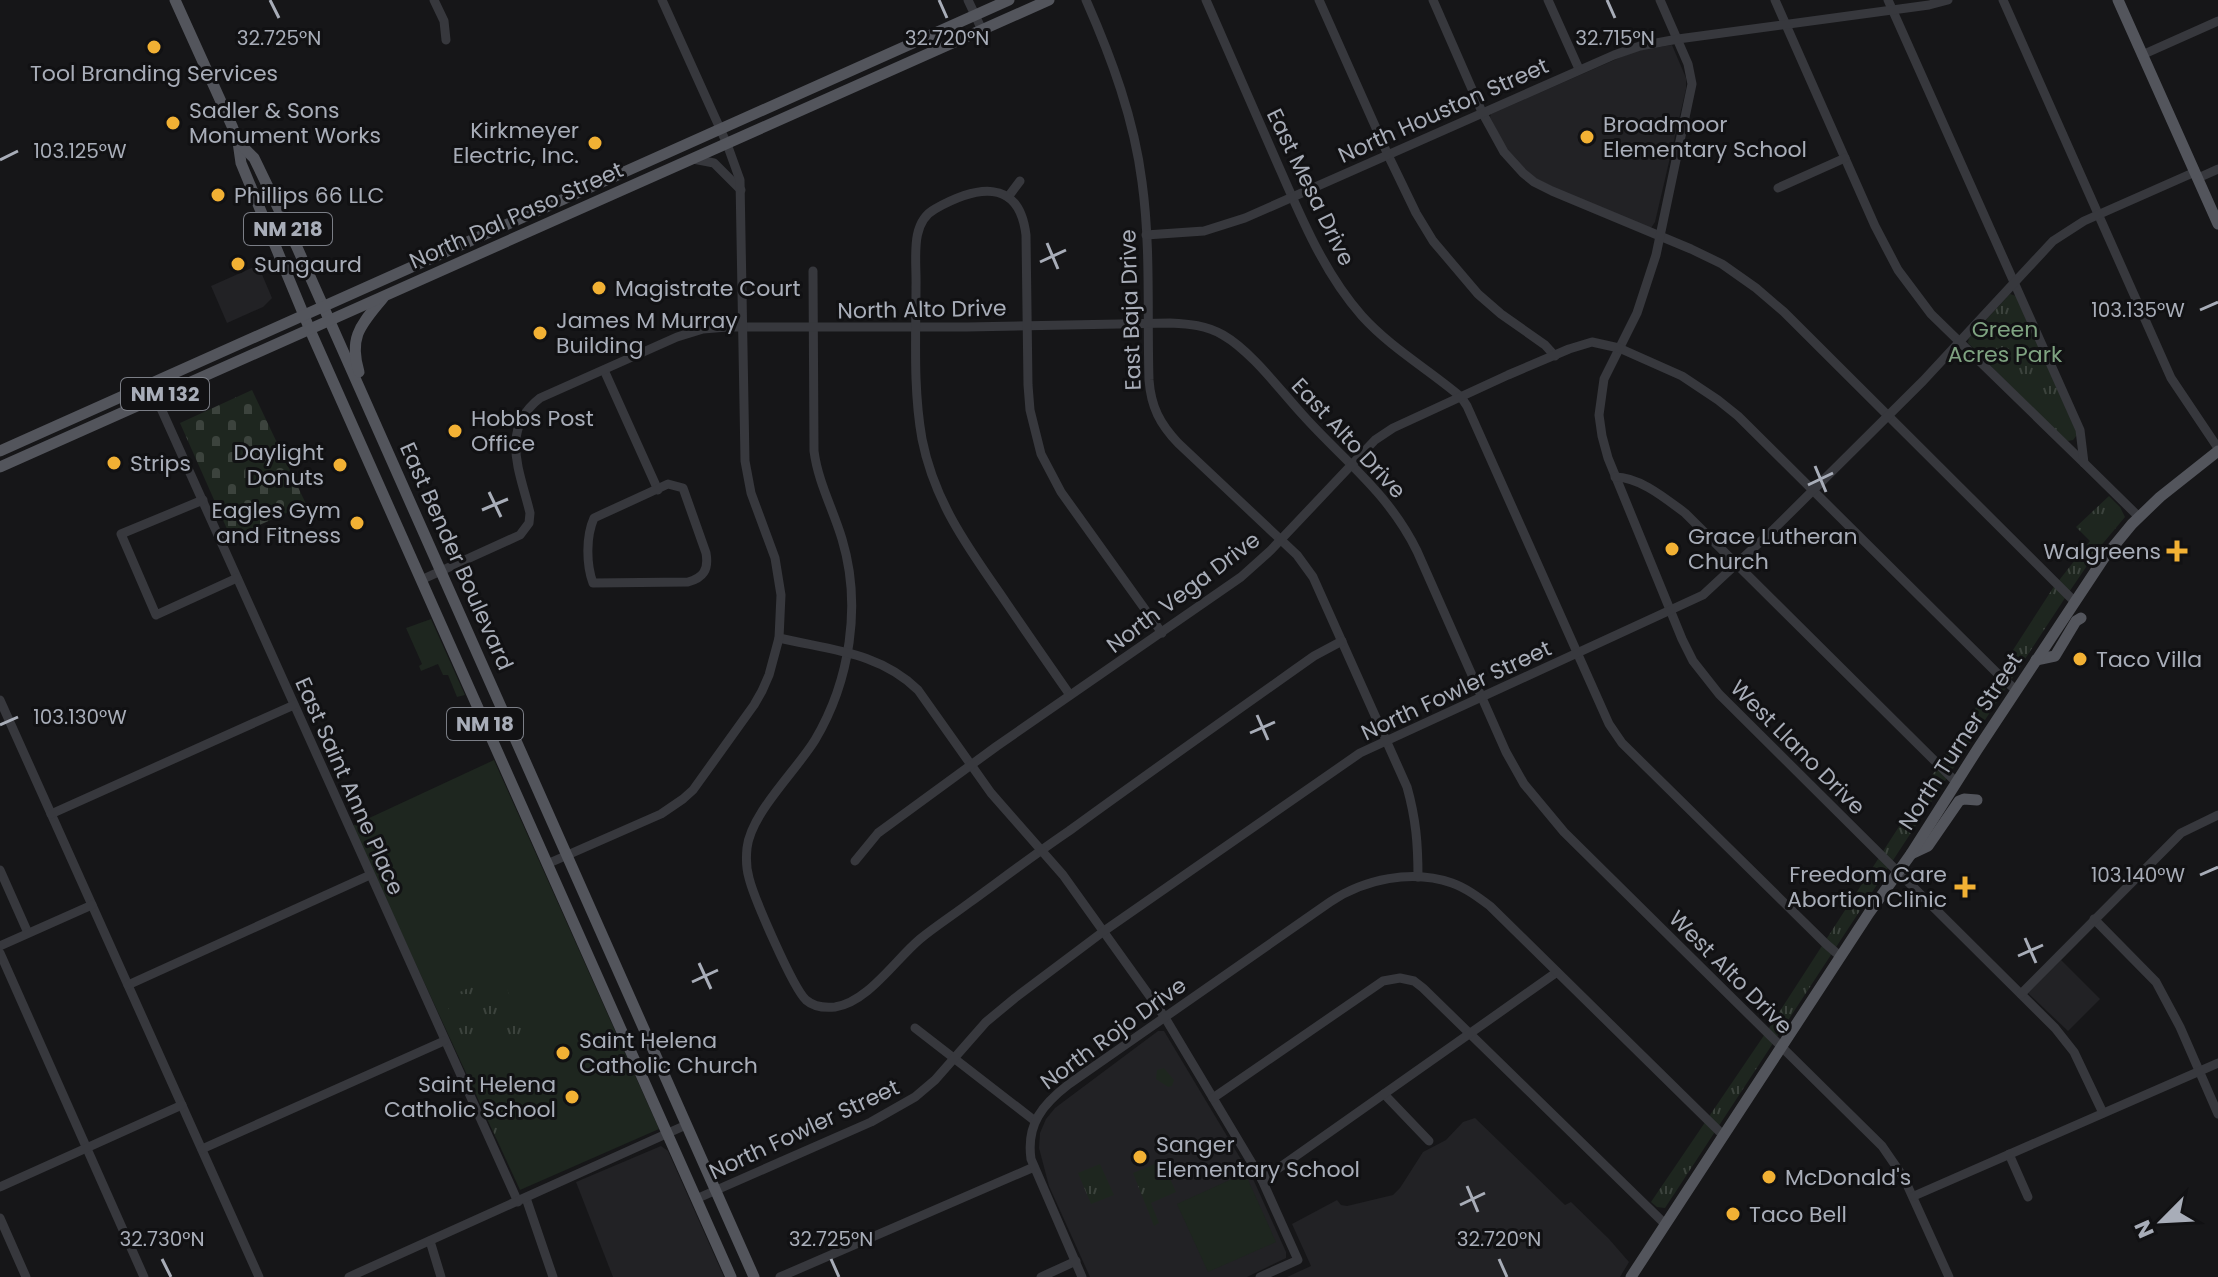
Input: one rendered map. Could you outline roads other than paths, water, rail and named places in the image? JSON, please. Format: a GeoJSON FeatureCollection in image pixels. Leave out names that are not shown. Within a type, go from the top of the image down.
{"type":"FeatureCollection","features":[{"type":"Feature","properties":{"kind":"main road","name":"East Bender Boulevard"},"geometry":{"type":"LineString","coordinates":[[175,0],[238,142],[241,163],[303,315],[666,1134]]}},
{"type":"Feature","properties":{"kind":"main road","name":"North Dal Paso Street"},"geometry":{"type":"LineString","coordinates":[[0,451],[1009,0]]}},
{"type":"Feature","properties":{"kind":"main road","name":"North Dal Paso Street"},"geometry":{"type":"LineString","coordinates":[[0,467],[1049,0]]}},
{"type":"Feature","properties":{"kind":"main road"},"geometry":{"type":"LineString","coordinates":[[2118,0],[2218,224]]}},
{"type":"Feature","properties":{"kind":"main road","name":"East Bender Boulevard"},"geometry":{"type":"LineString","coordinates":[[238,142],[254,158],[296,245],[686,1125]]}},
{"type":"Feature","properties":{"kind":"main road"},"geometry":{"type":"LineString","coordinates":[[359,384],[354,349],[357,335],[366,318],[385,296]]}},
{"type":"Feature","properties":{"kind":"main road"},"geometry":{"type":"LineString","coordinates":[[360,444],[383,439]]}},
{"type":"Feature","properties":{"kind":"main road","name":"North Turner Street"},"geometry":{"type":"LineString","coordinates":[[1631,1277],[2104,558],[2139,517],[2218,450]]}},
{"type":"Feature","properties":{"kind":"main road"},"geometry":{"type":"LineString","coordinates":[[2036,660],[2055,656],[2076,621],[2081,618]]}},
{"type":"Feature","properties":{"kind":"main road"},"geometry":{"type":"LineString","coordinates":[[1911,854],[1928,846],[1959,801],[1977,800]]}},
{"type":"Feature","properties":{"kind":"main road","name":"NM 18"},"geometry":{"type":"LineString","coordinates":[[686,1125],[754,1277]]}},
{"type":"Feature","properties":{"kind":"main road","name":"NM 18"},"geometry":{"type":"LineString","coordinates":[[666,1134],[731,1277]]}},
{"type":"Feature","properties":{"kind":"street"},"geometry":{"type":"LineString","coordinates":[[434,0],[444,21],[446,40]]}},
{"type":"Feature","properties":{"kind":"street"},"geometry":{"type":"LineString","coordinates":[[547,864],[661,814],[693,790],[754,705],[769,675],[779,638],[781,595],[777,570],[751,493],[745,461],[742,191],[727,144],[662,0]]}},
{"type":"Feature","properties":{"kind":"street"},"geometry":{"type":"LineString","coordinates":[[968,0],[982,30]]}},
{"type":"Feature","properties":{"kind":"street","name":"East Baja Drive"},"geometry":{"type":"LineString","coordinates":[[1086,0],[1123,96],[1142,182],[1150,393],[1159,420],[1178,443],[1297,555],[1313,577],[1407,787],[1418,838],[1418,877]]}},
{"type":"Feature","properties":{"kind":"street","name":"East Mesa Drive"},"geometry":{"type":"LineString","coordinates":[[1206,0],[1293,197],[1328,268],[1361,315],[1398,351],[1461,397],[1467,406],[1601,709],[1622,743],[1841,957]]}},
{"type":"Feature","properties":{"kind":"street"},"geometry":{"type":"LineString","coordinates":[[1319,0],[1388,155],[1433,241],[1478,294],[1555,356]]}},
{"type":"Feature","properties":{"kind":"street"},"geometry":{"type":"LineString","coordinates":[[1433,0],[1482,112],[1504,152],[1523,173],[1534,182],[1722,264],[1756,288],[1784,312],[2075,602]]}},
{"type":"Feature","properties":{"kind":"street"},"geometry":{"type":"LineString","coordinates":[[1548,0],[1579,69]]}},
{"type":"Feature","properties":{"kind":"street","name":"West Llano Drive"},"geometry":{"type":"LineString","coordinates":[[1660,0],[1690,69],[1692,84],[1656,255],[1640,305],[1604,379],[1598,406],[1602,436],[1615,477],[1693,661],[1710,685],[2055,1028],[2074,1052],[2103,1113]]}},
{"type":"Feature","properties":{"kind":"street"},"geometry":{"type":"LineString","coordinates":[[1775,0],[1875,226],[1898,270],[1931,314],[2139,517]]}},
{"type":"Feature","properties":{"kind":"street","name":"North Houston Street"},"geometry":{"type":"LineString","coordinates":[[1146,235],[1182,234],[1245,218],[1626,49],[1786,25],[1890,5],[1929,5],[1948,0]]}},
{"type":"Feature","properties":{"kind":"street"},"geometry":{"type":"LineString","coordinates":[[2003,0],[2171,378],[2218,450]]}},
{"type":"Feature","properties":{"kind":"street"},"geometry":{"type":"LineString","coordinates":[[1890,5],[2081,431],[2084,463]]}},
{"type":"Feature","properties":{"kind":"street"},"geometry":{"type":"LineString","coordinates":[[2142,55],[2218,21]]}},
{"type":"Feature","properties":{"kind":"street"},"geometry":{"type":"LineString","coordinates":[[1778,188],[1845,158]]}},
{"type":"Feature","properties":{"kind":"street"},"geometry":{"type":"LineString","coordinates":[[693,159],[714,163],[742,191]]}},
{"type":"Feature","properties":{"kind":"street","name":"North Fowler Street"},"geometry":{"type":"LineString","coordinates":[[696,1199],[896,1110],[935,1080],[999,1011],[1104,931],[1326,775],[1386,739],[1703,595],[1813,491],[1960,342],[2053,241],[2084,221],[2218,169]]}},
{"type":"Feature","properties":{"kind":"street"},"geometry":{"type":"LineString","coordinates":[[1008,197],[1020,181]]}},
{"type":"Feature","properties":{"kind":"street"},"geometry":{"type":"LineString","coordinates":[[1070,695],[972,555],[942,501],[927,459],[918,404],[916,327],[919,224],[929,212],[964,195],[984,190],[1002,193],[1021,212],[1025,223],[1030,410],[1041,454],[1061,492],[1162,633]]}},
{"type":"Feature","properties":{"kind":"street"},"geometry":{"type":"LineString","coordinates":[[813,271],[814,451],[818,473],[843,540],[850,577],[852,612],[848,654],[821,729],[749,837],[746,863],[750,882],[794,983],[805,999],[814,1005],[834,1007],[856,1000],[920,939],[1314,656],[1342,641]]}},
{"type":"Feature","properties":{"kind":"street","name":"North Alto Drive"},"geometry":{"type":"LineString","coordinates":[[421,580],[520,535],[526,529],[530,513],[515,451],[515,434],[526,410],[540,398],[692,332],[743,327],[1147,323]]}},
{"type":"Feature","properties":{"kind":"street","name":"East Alto Drive"},"geometry":{"type":"LineString","coordinates":[[1147,323],[1191,323],[1224,335],[1240,347],[1385,499],[1411,539],[1481,697]]}},
{"type":"Feature","properties":{"kind":"street","name":"North Vega Drive"},"geometry":{"type":"LineString","coordinates":[[855,861],[878,833],[1241,577],[1282,540],[1351,464],[1383,434],[1580,344],[1592,342],[1619,348],[1682,376],[1738,416],[2016,690]]}},
{"type":"Feature","properties":{"kind":"street"},"geometry":{"type":"LineString","coordinates":[[604,370],[658,490]]}},
{"type":"Feature","properties":{"kind":"street","name":"East Saint Anne Place"},"geometry":{"type":"LineString","coordinates":[[150,384],[444,1041],[522,1200],[553,1277]]}},
{"type":"Feature","properties":{"kind":"street"},"geometry":{"type":"LineString","coordinates":[[1615,477],[1639,484],[1685,513],[1956,782]]}},
{"type":"Feature","properties":{"kind":"street"},"geometry":{"type":"LineString","coordinates":[[668,484],[683,488],[706,553],[708,563],[704,575],[688,582],[593,583],[589,571],[589,529],[594,518],[658,490],[668,484]]}},
{"type":"Feature","properties":{"kind":"street"},"geometry":{"type":"LineString","coordinates":[[203,500],[121,534],[156,615],[237,578]]}},
{"type":"Feature","properties":{"kind":"street"},"geometry":{"type":"LineString","coordinates":[[779,638],[865,657],[884,664],[908,680],[970,766],[1063,875],[1164,1016],[1262,1180],[1298,1260],[1260,1277]]}},
{"type":"Feature","properties":{"kind":"street","name":"West Alto Drive"},"geometry":{"type":"LineString","coordinates":[[1481,697],[1524,784],[1564,832],[1882,1146],[1914,1196],[1949,1277]]}},
{"type":"Feature","properties":{"kind":"street"},"geometry":{"type":"LineString","coordinates":[[0,700],[259,1277]]}},
{"type":"Feature","properties":{"kind":"street"},"geometry":{"type":"LineString","coordinates":[[51,814],[294,705]]}},
{"type":"Feature","properties":{"kind":"street"},"geometry":{"type":"LineString","coordinates":[[2021,994],[2181,833],[2217,819]]}},
{"type":"Feature","properties":{"kind":"street"},"geometry":{"type":"LineString","coordinates":[[0,870],[28,933]]}},
{"type":"Feature","properties":{"kind":"street"},"geometry":{"type":"LineString","coordinates":[[128,985],[370,875]]}},
{"type":"Feature","properties":{"kind":"street","name":"North Rojo Drive"},"geometry":{"type":"LineString","coordinates":[[1034,1167],[1030,1141],[1035,1121],[1052,1098],[1164,1016],[1341,895],[1382,880],[1418,877],[1451,883],[1490,906],[1724,1136]]}},
{"type":"Feature","properties":{"kind":"street"},"geometry":{"type":"LineString","coordinates":[[0,946],[92,905]]}},
{"type":"Feature","properties":{"kind":"street"},"geometry":{"type":"LineString","coordinates":[[2094,919],[2156,982],[2180,1027],[2218,1114]]}},
{"type":"Feature","properties":{"kind":"street"},"geometry":{"type":"LineString","coordinates":[[0,953],[144,1277]]}},
{"type":"Feature","properties":{"kind":"street"},"geometry":{"type":"LineString","coordinates":[[1262,1180],[1557,972]]}},
{"type":"Feature","properties":{"kind":"street"},"geometry":{"type":"LineString","coordinates":[[1213,1098],[1383,981],[1400,978],[1414,981],[1665,1224]]}},
{"type":"Feature","properties":{"kind":"street"},"geometry":{"type":"LineString","coordinates":[[915,1028],[1035,1121]]}},
{"type":"Feature","properties":{"kind":"street"},"geometry":{"type":"LineString","coordinates":[[202,1149],[444,1041]]}},
{"type":"Feature","properties":{"kind":"street"},"geometry":{"type":"LineString","coordinates":[[1914,1196],[2218,1063]]}},
{"type":"Feature","properties":{"kind":"street"},"geometry":{"type":"LineString","coordinates":[[1384,1094],[1429,1141]]}},
{"type":"Feature","properties":{"kind":"street"},"geometry":{"type":"LineString","coordinates":[[0,1187],[182,1105]]}},
{"type":"Feature","properties":{"kind":"street"},"geometry":{"type":"LineString","coordinates":[[349,1277],[686,1125]]}},
{"type":"Feature","properties":{"kind":"street"},"geometry":{"type":"LineString","coordinates":[[2009,1154],[2028,1197]]}},
{"type":"Feature","properties":{"kind":"street"},"geometry":{"type":"LineString","coordinates":[[780,1277],[1034,1167],[1082,1277]]}},
{"type":"Feature","properties":{"kind":"street"},"geometry":{"type":"LineString","coordinates":[[0,1218],[26,1277]]}},
{"type":"Feature","properties":{"kind":"street"},"geometry":{"type":"LineString","coordinates":[[430,1241],[441,1277]]}},
{"type":"Feature","properties":{"kind":"street"},"geometry":{"type":"LineString","coordinates":[[1041,1277],[1076,1261]]}},
{"type":"Feature","properties":{"kind":"place","name":"Tool Branding Services"},"geometry":{"type":"Point","coordinates":[154,47]}},
{"type":"Feature","properties":{"kind":"place","name":"Sadler & Sons Monument Works"},"geometry":{"type":"Point","coordinates":[173,123]}},
{"type":"Feature","properties":{"kind":"place","name":"Broadmoor Elementary School"},"geometry":{"type":"Point","coordinates":[1587,137]}},
{"type":"Feature","properties":{"kind":"place","name":"Kirkmeyer Electric, Inc."},"geometry":{"type":"Point","coordinates":[595,143]}},
{"type":"Feature","properties":{"kind":"place","name":"Phillips 66 LLC"},"geometry":{"type":"Point","coordinates":[218,195]}},
{"type":"Feature","properties":{"kind":"place","name":"Sungaurd"},"geometry":{"type":"Point","coordinates":[238,264]}},
{"type":"Feature","properties":{"kind":"place","name":"Magistrate Court"},"geometry":{"type":"Point","coordinates":[599,288]}},
{"type":"Feature","properties":{"kind":"place","name":"James M Murray Building"},"geometry":{"type":"Point","coordinates":[540,333]}},
{"type":"Feature","properties":{"kind":"place","name":"Hobbs Post Office"},"geometry":{"type":"Point","coordinates":[455,431]}},
{"type":"Feature","properties":{"kind":"place","name":"Strips"},"geometry":{"type":"Point","coordinates":[114,463]}},
{"type":"Feature","properties":{"kind":"place","name":"Daylight Donuts"},"geometry":{"type":"Point","coordinates":[340,465]}},
{"type":"Feature","properties":{"kind":"place","name":"Eagles Gym and Fitness"},"geometry":{"type":"Point","coordinates":[357,523]}},
{"type":"Feature","properties":{"kind":"place","name":"Grace Lutheran Church"},"geometry":{"type":"Point","coordinates":[1672,549]}},
{"type":"Feature","properties":{"kind":"place","name":"Walgreens"},"geometry":{"type":"Point","coordinates":[2177,551]}},
{"type":"Feature","properties":{"kind":"place","name":"Taco Villa"},"geometry":{"type":"Point","coordinates":[2080,659]}},
{"type":"Feature","properties":{"kind":"place","name":"Freedom Care Abortion Clinic"},"geometry":{"type":"Point","coordinates":[1965,887]}},
{"type":"Feature","properties":{"kind":"place","name":"Saint Helena Catholic Church"},"geometry":{"type":"Point","coordinates":[563,1053]}},
{"type":"Feature","properties":{"kind":"place","name":"Saint Helena Catholic School"},"geometry":{"type":"Point","coordinates":[572,1097]}},
{"type":"Feature","properties":{"kind":"place","name":"Sanger Elementary School"},"geometry":{"type":"Point","coordinates":[1140,1157]}},
{"type":"Feature","properties":{"kind":"place","name":"McDonald's"},"geometry":{"type":"Point","coordinates":[1769,1177]}},
{"type":"Feature","properties":{"kind":"place","name":"Taco Bell"},"geometry":{"type":"Point","coordinates":[1733,1214]}},
{"type":"Feature","properties":{"kind":"park label","name":"Green Acres Park"},"geometry":{"type":"Point","coordinates":[2005,342]}}]}
